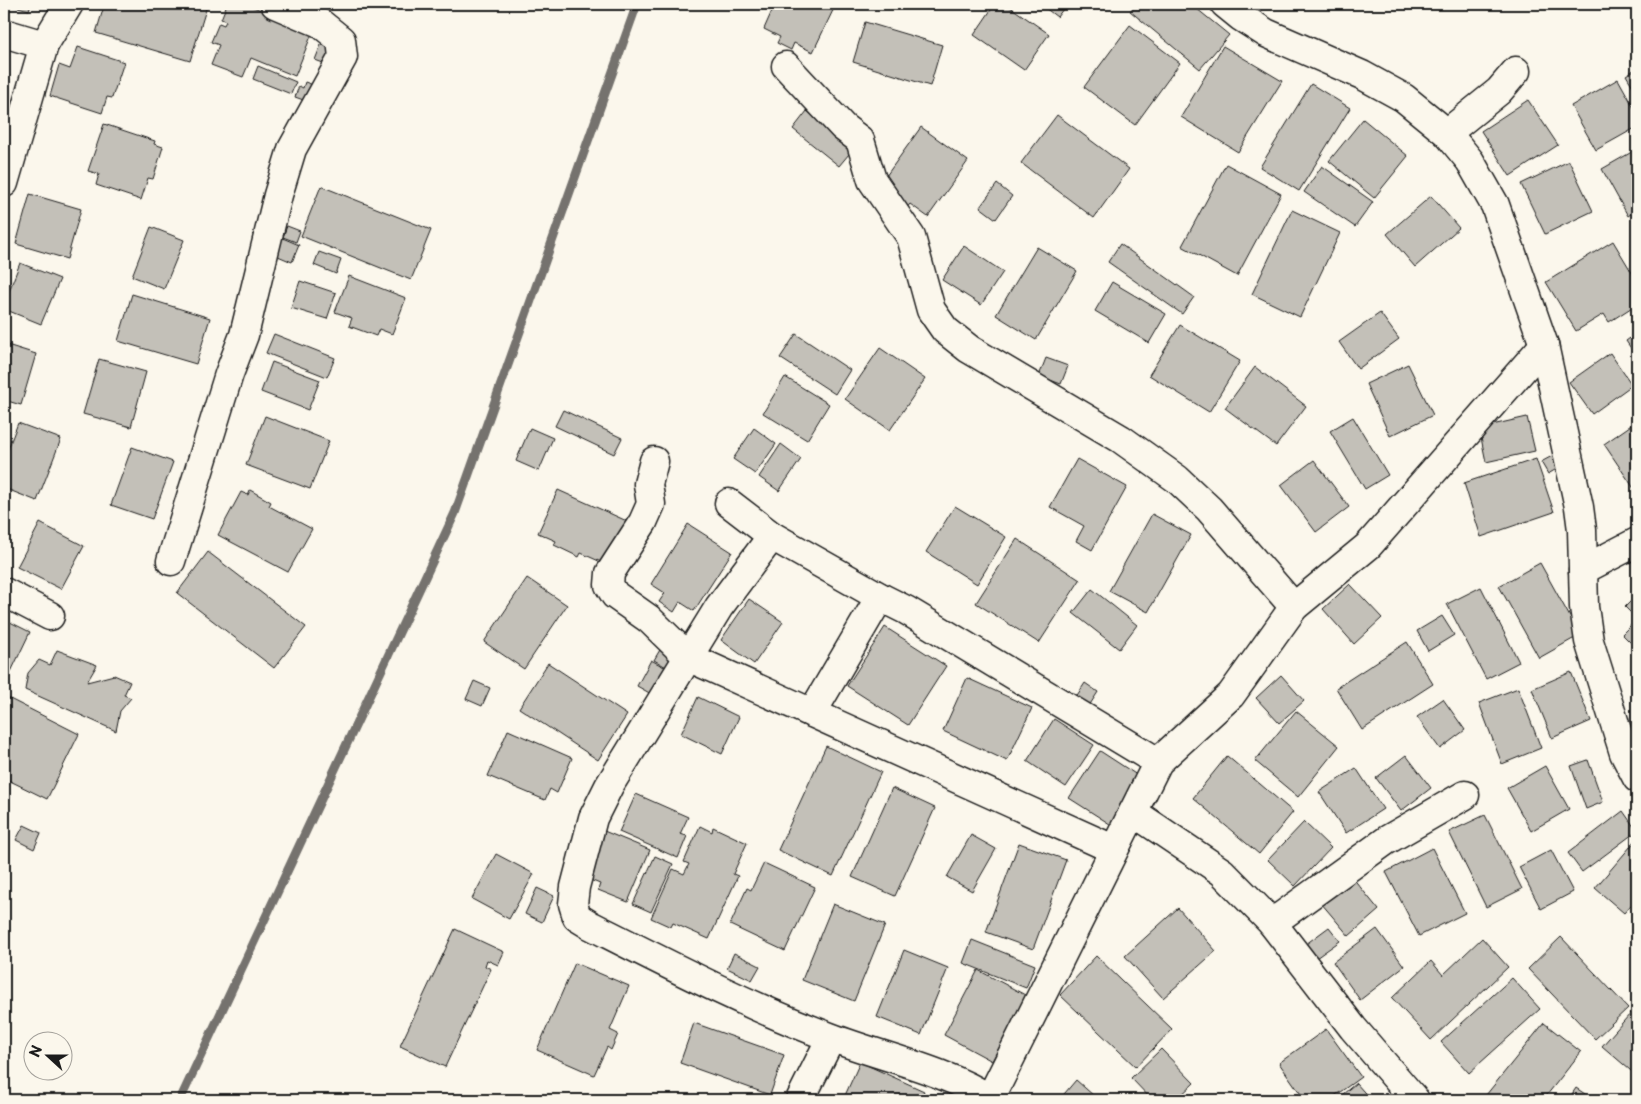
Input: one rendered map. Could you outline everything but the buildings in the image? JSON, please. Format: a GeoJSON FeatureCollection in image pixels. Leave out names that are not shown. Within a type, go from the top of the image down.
{"type":"FeatureCollection","features":[{"type":"Feature","properties":{"kind":"street"},"geometry":{"type":"LineString","coordinates":[[4,183],[44,46],[69,4]]}},
{"type":"Feature","properties":{"kind":"street"},"geometry":{"type":"LineString","coordinates":[[172,561],[229,374],[244,335],[278,195],[292,149],[343,57],[341,40],[320,23],[274,4]]}},
{"type":"Feature","properties":{"kind":"street"},"geometry":{"type":"LineString","coordinates":[[1225,4],[1266,33],[1362,75],[1404,98],[1447,132],[1470,161],[1495,205],[1544,345],[1579,506],[1584,607],[1589,640],[1624,753],[1637,778]]}},
{"type":"Feature","properties":{"kind":"street"},"geometry":{"type":"LineString","coordinates":[[4,33],[44,46]]}},
{"type":"Feature","properties":{"kind":"street"},"geometry":{"type":"LineString","coordinates":[[786,66],[843,127],[860,140],[872,180],[911,237],[931,310],[945,330],[968,349],[1121,439],[1177,479],[1209,509],[1294,606]]}},
{"type":"Feature","properties":{"kind":"street"},"geometry":{"type":"LineString","coordinates":[[1447,132],[1498,91],[1516,71]]}},
{"type":"Feature","properties":{"kind":"street"},"geometry":{"type":"LineString","coordinates":[[772,536],[719,607],[609,786],[593,818],[575,887],[573,904],[577,917],[737,998],[831,1038],[945,1076],[991,1099],[1113,849],[1158,762],[1231,695],[1294,606],[1368,546],[1544,345]]}},
{"type":"Feature","properties":{"kind":"street"},"geometry":{"type":"LineString","coordinates":[[654,461],[648,484],[651,504],[643,522],[610,573],[609,585],[615,595],[649,619],[688,657],[1113,849]]}},
{"type":"Feature","properties":{"kind":"street"},"geometry":{"type":"LineString","coordinates":[[729,503],[772,536],[880,598],[906,610],[1158,762]]}},
{"type":"Feature","properties":{"kind":"street"},"geometry":{"type":"LineString","coordinates":[[1583,570],[1637,542]]}},
{"type":"Feature","properties":{"kind":"street"},"geometry":{"type":"LineString","coordinates":[[4,592],[50,616]]}},
{"type":"Feature","properties":{"kind":"street"},"geometry":{"type":"LineString","coordinates":[[812,713],[880,598]]}},
{"type":"Feature","properties":{"kind":"street"},"geometry":{"type":"LineString","coordinates":[[1272,924],[1387,840],[1465,795]]}},
{"type":"Feature","properties":{"kind":"street"},"geometry":{"type":"LineString","coordinates":[[1133,812],[1222,872],[1272,924],[1353,1028],[1415,1100]]}},
{"type":"Feature","properties":{"kind":"street"},"geometry":{"type":"LineString","coordinates":[[800,1100],[831,1038]]}},
{"type":"Feature","properties":{"kind":"waterway"},"geometry":{"type":"LineString","coordinates":[[180,1100],[455,513],[637,4]]}}]}
